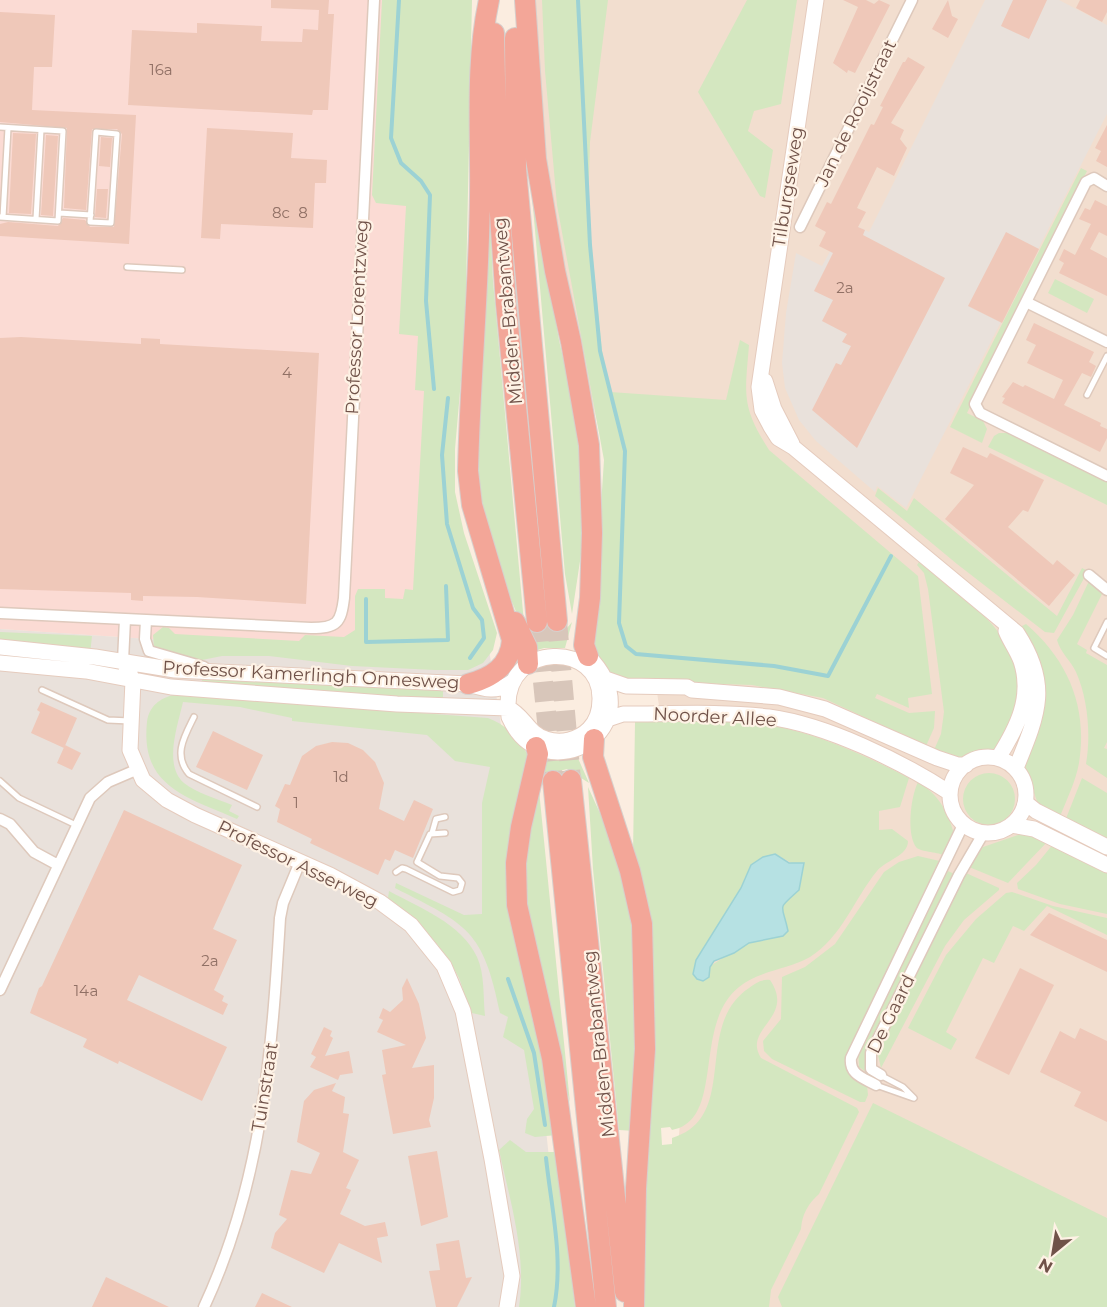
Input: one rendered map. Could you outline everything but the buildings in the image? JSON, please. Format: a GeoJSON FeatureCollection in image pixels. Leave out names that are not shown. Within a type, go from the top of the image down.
{"type":"FeatureCollection","features":[{"type":"Feature","properties":{"kind":"highway"},"geometry":{"type":"LineString","coordinates":[[468,684],[497,673],[510,653],[511,634],[472,505],[468,471],[480,196],[479,80],[482,30],[491,0]]}},
{"type":"Feature","properties":{"kind":"highway","name":"Midden-Brabantweg"},"geometry":{"type":"LineString","coordinates":[[491,0],[497,170],[505,282],[537,622]]}},
{"type":"Feature","properties":{"kind":"highway","name":"Midden-Brabantweg"},"geometry":{"type":"LineString","coordinates":[[514,0],[516,169],[557,621]]}},
{"type":"Feature","properties":{"kind":"highway"},"geometry":{"type":"LineString","coordinates":[[525,0],[536,159],[589,445],[592,534],[590,598],[584,660]]}},
{"type":"Feature","properties":{"kind":"highway"},"geometry":{"type":"LineString","coordinates":[[502,599],[508,606],[527,647],[528,664]]}},
{"type":"Feature","properties":{"kind":"highway"},"geometry":{"type":"LineString","coordinates":[[586,740],[630,871],[642,924],[645,1049],[636,1188],[634,1307]]}},
{"type":"Feature","properties":{"kind":"highway"},"geometry":{"type":"LineString","coordinates":[[536,747],[538,754],[521,827],[516,863],[517,905],[552,1058],[586,1307]]}},
{"type":"Feature","properties":{"kind":"highway","name":"Midden-Brabantweg"},"geometry":{"type":"LineString","coordinates":[[606,1307],[562,781],[627,1307]]}},
{"type":"Feature","properties":{"kind":"street","name":"Professor Lorentzweg"},"geometry":{"type":"LineString","coordinates":[[146,620],[328,628],[338,622],[343,612],[374,0]]}},
{"type":"Feature","properties":{"kind":"street","name":"Tilburgseweg"},"geometry":{"type":"LineString","coordinates":[[816,0],[774,274],[762,374],[774,409],[793,447],[1003,624],[1017,633],[1030,654],[1039,681],[1039,700],[1033,728],[1016,768]]}},
{"type":"Feature","properties":{"kind":"street","name":"Jan de Rooijstraat"},"geometry":{"type":"LineString","coordinates":[[800,227],[912,0]]}},
{"type":"Feature","properties":{"kind":"street"},"geometry":{"type":"LineString","coordinates":[[1107,186],[1089,178],[975,404],[976,410],[1107,476]]}},
{"type":"Feature","properties":{"kind":"street"},"geometry":{"type":"LineString","coordinates":[[1026,302],[1107,342]]}},
{"type":"Feature","properties":{"kind":"street"},"geometry":{"type":"LineString","coordinates":[[1089,575],[1107,590]]}},
{"type":"Feature","properties":{"kind":"street"},"geometry":{"type":"LineString","coordinates":[[0,613],[146,620],[145,639],[149,651],[213,670]]}},
{"type":"Feature","properties":{"kind":"street"},"geometry":{"type":"LineString","coordinates":[[0,990],[76,825],[97,790],[136,770],[130,750],[133,680],[123,661],[125,619]]}},
{"type":"Feature","properties":{"kind":"street","name":"Tilburgseweg"},"geometry":{"type":"LineString","coordinates":[[998,758],[1019,721],[1026,683],[1020,659],[1003,624]]}},
{"type":"Feature","properties":{"kind":"street","name":"Professor Kamerlingh Onnesweg"},"geometry":{"type":"LineString","coordinates":[[0,647],[123,661],[175,670],[213,670],[468,684],[486,689],[504,689],[512,682]]}},
{"type":"Feature","properties":{"kind":"street"},"geometry":{"type":"LineString","coordinates":[[555,656],[584,660],[605,686],[611,706],[608,719],[586,740],[562,753],[536,747],[524,739],[509,715],[509,690],[512,682],[528,664],[543,657],[555,656]]}},
{"type":"Feature","properties":{"kind":"street","name":"Professor Kamerlingh Onnesweg"},"geometry":{"type":"LineString","coordinates":[[0,663],[86,671],[171,687],[441,707],[509,715]]}},
{"type":"Feature","properties":{"kind":"street"},"geometry":{"type":"LineString","coordinates":[[133,680],[145,665]]}},
{"type":"Feature","properties":{"kind":"street"},"geometry":{"type":"LineString","coordinates":[[586,740],[596,718],[605,686]]}},
{"type":"Feature","properties":{"kind":"street","name":"Noorder Allee"},"geometry":{"type":"LineString","coordinates":[[605,686],[626,694],[674,694],[687,693],[692,690],[737,692],[791,700],[835,712],[937,758],[966,765]]}},
{"type":"Feature","properties":{"kind":"street"},"geometry":{"type":"LineString","coordinates":[[509,715],[518,713],[532,732],[544,739],[586,740]]}},
{"type":"Feature","properties":{"kind":"street","name":"Noorder Allee"},"geometry":{"type":"LineString","coordinates":[[608,719],[623,714],[770,717],[822,730],[927,779],[950,793]]}},
{"type":"Feature","properties":{"kind":"street"},"geometry":{"type":"LineString","coordinates":[[981,758],[998,758],[1016,768],[1025,784],[1026,802],[1011,825],[998,833],[983,834],[963,825],[954,814],[950,793],[956,774],[966,765],[981,758]]}},
{"type":"Feature","properties":{"kind":"street","name":"Professor Asserweg"},"geometry":{"type":"LineString","coordinates":[[136,770],[143,780],[167,800],[366,894],[396,913],[424,938],[449,974],[466,1025],[513,1276],[507,1307]]}},
{"type":"Feature","properties":{"kind":"street"},"geometry":{"type":"LineString","coordinates":[[1026,802],[1048,818],[1107,847]]}},
{"type":"Feature","properties":{"kind":"street"},"geometry":{"type":"LineString","coordinates":[[0,819],[10,824],[34,852],[58,865]]}},
{"type":"Feature","properties":{"kind":"street","name":"De Gaard"},"geometry":{"type":"LineString","coordinates":[[879,1080],[854,1073],[850,1065],[851,1058],[952,853],[963,825]]}},
{"type":"Feature","properties":{"kind":"street"},"geometry":{"type":"LineString","coordinates":[[1011,825],[1041,833],[1107,865]]}},
{"type":"Feature","properties":{"kind":"street","name":"De Gaard"},"geometry":{"type":"LineString","coordinates":[[879,1080],[869,1065],[871,1053],[959,875],[983,834]]}},
{"type":"Feature","properties":{"kind":"street","name":"Tuinstraat"},"geometry":{"type":"LineString","coordinates":[[204,1307],[237,1218],[253,1158],[272,1051],[280,918],[283,903],[300,862]]}},
{"type":"Feature","properties":{"kind":"lane"},"geometry":{"type":"LineString","coordinates":[[0,127],[63,131],[58,221],[1,217],[8,128]]}},
{"type":"Feature","properties":{"kind":"lane"},"geometry":{"type":"LineString","coordinates":[[36,219],[41,130]]}},
{"type":"Feature","properties":{"kind":"lane"},"geometry":{"type":"LineString","coordinates":[[96,132],[117,134],[111,223],[90,222],[91,215],[96,132]]}},
{"type":"Feature","properties":{"kind":"lane"},"geometry":{"type":"LineString","coordinates":[[58,213],[91,215]]}},
{"type":"Feature","properties":{"kind":"lane"},"geometry":{"type":"LineString","coordinates":[[128,267],[182,270]]}},
{"type":"Feature","properties":{"kind":"lane"},"geometry":{"type":"LineString","coordinates":[[1087,395],[1107,356]]}},
{"type":"Feature","properties":{"kind":"lane"},"geometry":{"type":"LineString","coordinates":[[1107,622],[1094,648],[1107,656]]}},
{"type":"Feature","properties":{"kind":"lane"},"geometry":{"type":"LineString","coordinates":[[42,690],[108,720],[130,722]]}},
{"type":"Feature","properties":{"kind":"lane"},"geometry":{"type":"LineString","coordinates":[[194,717],[181,747],[180,758],[184,768],[189,774],[257,807]]}},
{"type":"Feature","properties":{"kind":"lane"},"geometry":{"type":"LineString","coordinates":[[0,781],[19,798],[76,825]]}},
{"type":"Feature","properties":{"kind":"lane"},"geometry":{"type":"LineString","coordinates":[[396,872],[402,868],[406,869],[453,892],[460,890],[462,883],[458,878],[440,876],[418,864],[418,857],[432,832],[436,819],[445,817]]}},
{"type":"Feature","properties":{"kind":"lane"},"geometry":{"type":"LineString","coordinates":[[432,832],[445,832]]}},
{"type":"Feature","properties":{"kind":"lane","name":"De Gaard"},"geometry":{"type":"LineString","coordinates":[[879,1080],[903,1087],[914,1098],[879,1080]]}},
{"type":"Feature","properties":{"kind":"lane"},"geometry":{"type":"LineString","coordinates":[[578,1241],[579,1307]]}},
{"type":"Feature","properties":{"kind":"shaded area"},"geometry":{"type":"Polygon","coordinates":[[[0,0],[428,0],[459,660],[0,629],[0,0]]]}},
{"type":"Feature","properties":{"kind":"shaded area"},"geometry":{"type":"Polygon","coordinates":[[[534,0],[1107,0],[1107,1307],[683,1307],[677,1165],[693,928],[647,627],[544,203],[534,0]]]}},
{"type":"Feature","properties":{"kind":"shaded area"},"geometry":{"type":"Polygon","coordinates":[[[985,0],[1059,0],[1107,25],[1107,114],[906,508],[877,486],[875,492],[816,441],[799,420],[785,388],[782,363],[786,313],[796,253],[822,266],[847,221],[869,232],[985,0]]]}},
{"type":"Feature","properties":{"kind":"shaded area"},"geometry":{"type":"Polygon","coordinates":[[[0,629],[458,660],[486,631],[506,756],[563,1289],[560,1307],[0,1307],[0,629]]]}},
{"type":"Feature","properties":{"kind":"green space"},"geometry":{"type":"Polygon","coordinates":[[[382,0],[472,0],[465,334],[455,449],[455,492],[464,533],[497,633],[493,650],[483,663],[468,670],[352,666],[269,656],[222,656],[202,660],[159,651],[154,648],[153,635],[163,627],[169,628],[175,634],[299,641],[305,635],[344,637],[355,630],[355,596],[358,589],[385,589],[385,598],[403,599],[405,589],[413,590],[424,391],[415,390],[418,336],[399,334],[406,206],[376,203],[372,195],[382,0]]]}},
{"type":"Feature","properties":{"kind":"green space"},"geometry":{"type":"Polygon","coordinates":[[[542,0],[608,0],[590,142],[588,210],[602,351],[610,392],[726,400],[740,340],[749,345],[746,389],[749,411],[769,450],[918,576],[932,694],[908,698],[909,708],[877,694],[875,698],[909,713],[935,711],[934,728],[926,746],[823,698],[752,685],[631,681],[612,674],[598,657],[592,642],[604,460],[557,205],[545,71],[542,0]]]}},
{"type":"Feature","properties":{"kind":"green space"},"geometry":{"type":"Polygon","coordinates":[[[747,0],[797,0],[781,104],[754,111],[748,131],[773,150],[765,198],[760,196],[698,92],[747,0]]]}},
{"type":"Feature","properties":{"kind":"green space"},"geometry":{"type":"Polygon","coordinates":[[[487,159],[493,281],[524,623],[521,624],[495,560],[476,475],[487,159]]]}},
{"type":"Feature","properties":{"kind":"green space"},"geometry":{"type":"Polygon","coordinates":[[[1081,168],[1087,171],[967,413],[983,421],[987,429],[982,443],[950,427],[1081,168]]]}},
{"type":"Feature","properties":{"kind":"green space"},"geometry":{"type":"Polygon","coordinates":[[[530,173],[559,340],[581,438],[587,515],[572,614],[565,574],[530,173]]]}},
{"type":"Feature","properties":{"kind":"green space"},"geometry":{"type":"Polygon","coordinates":[[[1055,279],[1094,299],[1087,313],[1048,293],[1055,279]]]}},
{"type":"Feature","properties":{"kind":"green space"},"geometry":{"type":"Polygon","coordinates":[[[1007,433],[1107,482],[1107,505],[988,447],[994,436],[1007,433]]]}},
{"type":"Feature","properties":{"kind":"green space"},"geometry":{"type":"Polygon","coordinates":[[[878,488],[907,511],[914,498],[1057,616],[1082,568],[1088,571],[1054,633],[1045,632],[957,564],[875,496],[878,488]]]}},
{"type":"Feature","properties":{"kind":"green space"},"geometry":{"type":"Polygon","coordinates":[[[919,562],[978,610],[1009,647],[1017,669],[1020,692],[1014,719],[994,750],[961,759],[934,750],[941,734],[944,712],[928,589],[924,573],[917,565],[919,562]]]}},
{"type":"Feature","properties":{"kind":"green space"},"geometry":{"type":"Polygon","coordinates":[[[1089,581],[1103,592],[1077,644],[1087,650],[1086,653],[1107,665],[1107,742],[1104,748],[1107,749],[1107,778],[1086,764],[1088,729],[1086,705],[1076,672],[1057,640],[1073,615],[1089,581]]]}},
{"type":"Feature","properties":{"kind":"green space"},"geometry":{"type":"Polygon","coordinates":[[[572,622],[565,648],[544,648],[534,651],[531,634],[552,639],[563,633],[572,622]]]}},
{"type":"Feature","properties":{"kind":"green space"},"geometry":{"type":"Polygon","coordinates":[[[1026,624],[1041,638],[1064,669],[1077,704],[1081,742],[1079,763],[1059,819],[1038,804],[1025,767],[1025,754],[1036,730],[1018,628],[1026,624]]]}},
{"type":"Feature","properties":{"kind":"green space"},"geometry":{"type":"Polygon","coordinates":[[[0,632],[92,636],[90,654],[0,643],[0,632]]]}},
{"type":"Feature","properties":{"kind":"green space"},"geometry":{"type":"Polygon","coordinates":[[[202,679],[443,690],[443,700],[202,683],[202,679]]]}},
{"type":"Feature","properties":{"kind":"green space"},"geometry":{"type":"Polygon","coordinates":[[[174,695],[488,718],[501,724],[516,738],[528,755],[511,853],[557,1135],[535,1137],[525,1133],[527,1119],[534,1109],[524,1050],[503,1037],[508,1017],[500,1013],[494,985],[479,947],[456,922],[440,911],[395,888],[396,883],[464,915],[482,914],[482,803],[490,767],[455,761],[427,735],[292,721],[292,718],[240,707],[183,702],[173,756],[178,775],[184,783],[195,790],[232,805],[229,811],[239,816],[237,819],[201,804],[171,787],[159,775],[151,761],[147,744],[148,716],[156,704],[174,695]]]}},
{"type":"Feature","properties":{"kind":"green space"},"geometry":{"type":"Polygon","coordinates":[[[748,721],[791,729],[831,742],[909,778],[900,807],[879,811],[879,830],[892,829],[908,841],[907,846],[901,854],[877,871],[839,928],[821,949],[801,961],[747,981],[725,1003],[716,1024],[705,1090],[699,1109],[688,1123],[672,1130],[670,1127],[661,1128],[662,1145],[672,1144],[672,1138],[693,1127],[705,1111],[712,1091],[723,1025],[732,1004],[754,984],[770,980],[776,993],[777,1004],[758,1038],[757,1048],[761,1058],[857,1108],[859,1112],[819,1194],[804,1214],[801,1229],[771,1290],[769,1307],[643,1307],[647,1116],[654,989],[648,921],[633,855],[635,722],[748,721]],[[775,854],[745,877],[741,888],[696,960],[710,967],[750,943],[782,936],[783,902],[791,897],[800,884],[799,877],[803,869],[775,854]]]}},
{"type":"Feature","properties":{"kind":"green space"},"geometry":{"type":"Polygon","coordinates":[[[577,756],[589,783],[567,769],[548,774],[539,786],[545,758],[564,760],[577,756]]]}},
{"type":"Feature","properties":{"kind":"green space"},"geometry":{"type":"Polygon","coordinates":[[[989,773],[999,775],[1007,781],[1013,789],[1015,799],[1013,809],[1007,817],[999,823],[989,825],[979,823],[971,817],[965,809],[963,799],[965,789],[971,781],[979,775],[989,773]]]}},
{"type":"Feature","properties":{"kind":"green space"},"geometry":{"type":"Polygon","coordinates":[[[1082,778],[1107,793],[1107,843],[1065,821],[1082,778]]]}},
{"type":"Feature","properties":{"kind":"green space"},"geometry":{"type":"Polygon","coordinates":[[[918,782],[937,798],[952,826],[954,834],[943,855],[918,849],[913,841],[910,824],[913,796],[918,782]]]}},
{"type":"Feature","properties":{"kind":"green space"},"geometry":{"type":"Polygon","coordinates":[[[588,787],[620,857],[641,971],[635,1131],[619,1130],[593,869],[588,787]]]}},
{"type":"Feature","properties":{"kind":"green space"},"geometry":{"type":"Polygon","coordinates":[[[539,790],[570,1103],[539,978],[521,873],[539,790]]]}},
{"type":"Feature","properties":{"kind":"green space"},"geometry":{"type":"Polygon","coordinates":[[[1024,833],[1048,841],[1008,883],[969,867],[983,847],[1024,833]]]}},
{"type":"Feature","properties":{"kind":"green space"},"geometry":{"type":"Polygon","coordinates":[[[1054,843],[1107,869],[1107,914],[1060,904],[1018,889],[1017,883],[1054,843]]]}},
{"type":"Feature","properties":{"kind":"green space"},"geometry":{"type":"Polygon","coordinates":[[[918,856],[944,862],[845,1062],[848,1073],[867,1085],[868,1095],[865,1102],[860,1102],[772,1059],[764,1051],[763,1041],[781,1019],[782,977],[805,967],[835,944],[884,872],[899,862],[918,856]]]}},
{"type":"Feature","properties":{"kind":"green space"},"geometry":{"type":"Polygon","coordinates":[[[948,871],[956,875],[865,1058],[865,1071],[875,1078],[859,1067],[858,1052],[948,871]]]}},
{"type":"Feature","properties":{"kind":"green space"},"geometry":{"type":"Polygon","coordinates":[[[966,873],[999,890],[964,920],[945,946],[881,1068],[877,1051],[966,873]]]}},
{"type":"Feature","properties":{"kind":"green space"},"geometry":{"type":"Polygon","coordinates":[[[389,891],[439,918],[470,945],[481,971],[485,1016],[472,1013],[453,966],[419,924],[388,898],[389,891]]]}},
{"type":"Feature","properties":{"kind":"green space"},"geometry":{"type":"Polygon","coordinates":[[[1012,892],[1053,906],[1107,918],[1107,935],[1047,906],[1024,931],[1013,926],[994,963],[983,958],[946,1032],[957,1039],[951,1050],[908,1028],[946,955],[976,919],[1006,893],[1012,892]]]}},
{"type":"Feature","properties":{"kind":"green space"},"geometry":{"type":"Polygon","coordinates":[[[873,1103],[1107,1218],[1107,1307],[782,1307],[778,1297],[873,1103]]]}},
{"type":"Feature","properties":{"kind":"green space"},"geometry":{"type":"Polygon","coordinates":[[[510,1140],[526,1152],[558,1152],[575,1307],[519,1307],[521,1267],[519,1247],[499,1150],[510,1140]]]}},
{"type":"Feature","properties":{"kind":"water"},"geometry":{"type":"Polygon","coordinates":[[[775,854],[789,863],[804,863],[799,890],[783,908],[788,931],[783,936],[749,943],[734,953],[714,961],[710,967],[709,977],[703,981],[697,979],[693,974],[696,960],[741,888],[751,865],[763,857],[775,854]]]}},
{"type":"Feature","properties":{"kind":"waterway"},"geometry":{"type":"LineString","coordinates":[[399,0],[391,138],[401,163],[421,181],[430,195],[426,301],[434,389]]}},
{"type":"Feature","properties":{"kind":"waterway"},"geometry":{"type":"LineString","coordinates":[[578,0],[590,245],[600,351],[625,451],[619,623],[626,646],[636,654],[774,666],[828,676],[891,556]]}},
{"type":"Feature","properties":{"kind":"waterway"},"geometry":{"type":"LineString","coordinates":[[448,398],[442,455],[447,524],[473,608],[482,620],[484,638],[470,658]]}},
{"type":"Feature","properties":{"kind":"waterway"},"geometry":{"type":"LineString","coordinates":[[366,599],[366,642],[448,640],[446,586]]}},
{"type":"Feature","properties":{"kind":"waterway"},"geometry":{"type":"LineString","coordinates":[[508,979],[534,1053],[545,1125]]}},
{"type":"Feature","properties":{"kind":"waterway"},"geometry":{"type":"LineString","coordinates":[[546,1158],[557,1251],[557,1289],[554,1307]]}},
{"type":"Feature","properties":{"kind":"tunnel"},"geometry":{"type":"LineString","coordinates":[[557,621],[571,780]]}},
{"type":"Feature","properties":{"kind":"tunnel"},"geometry":{"type":"LineString","coordinates":[[537,622],[553,781]]}}]}
